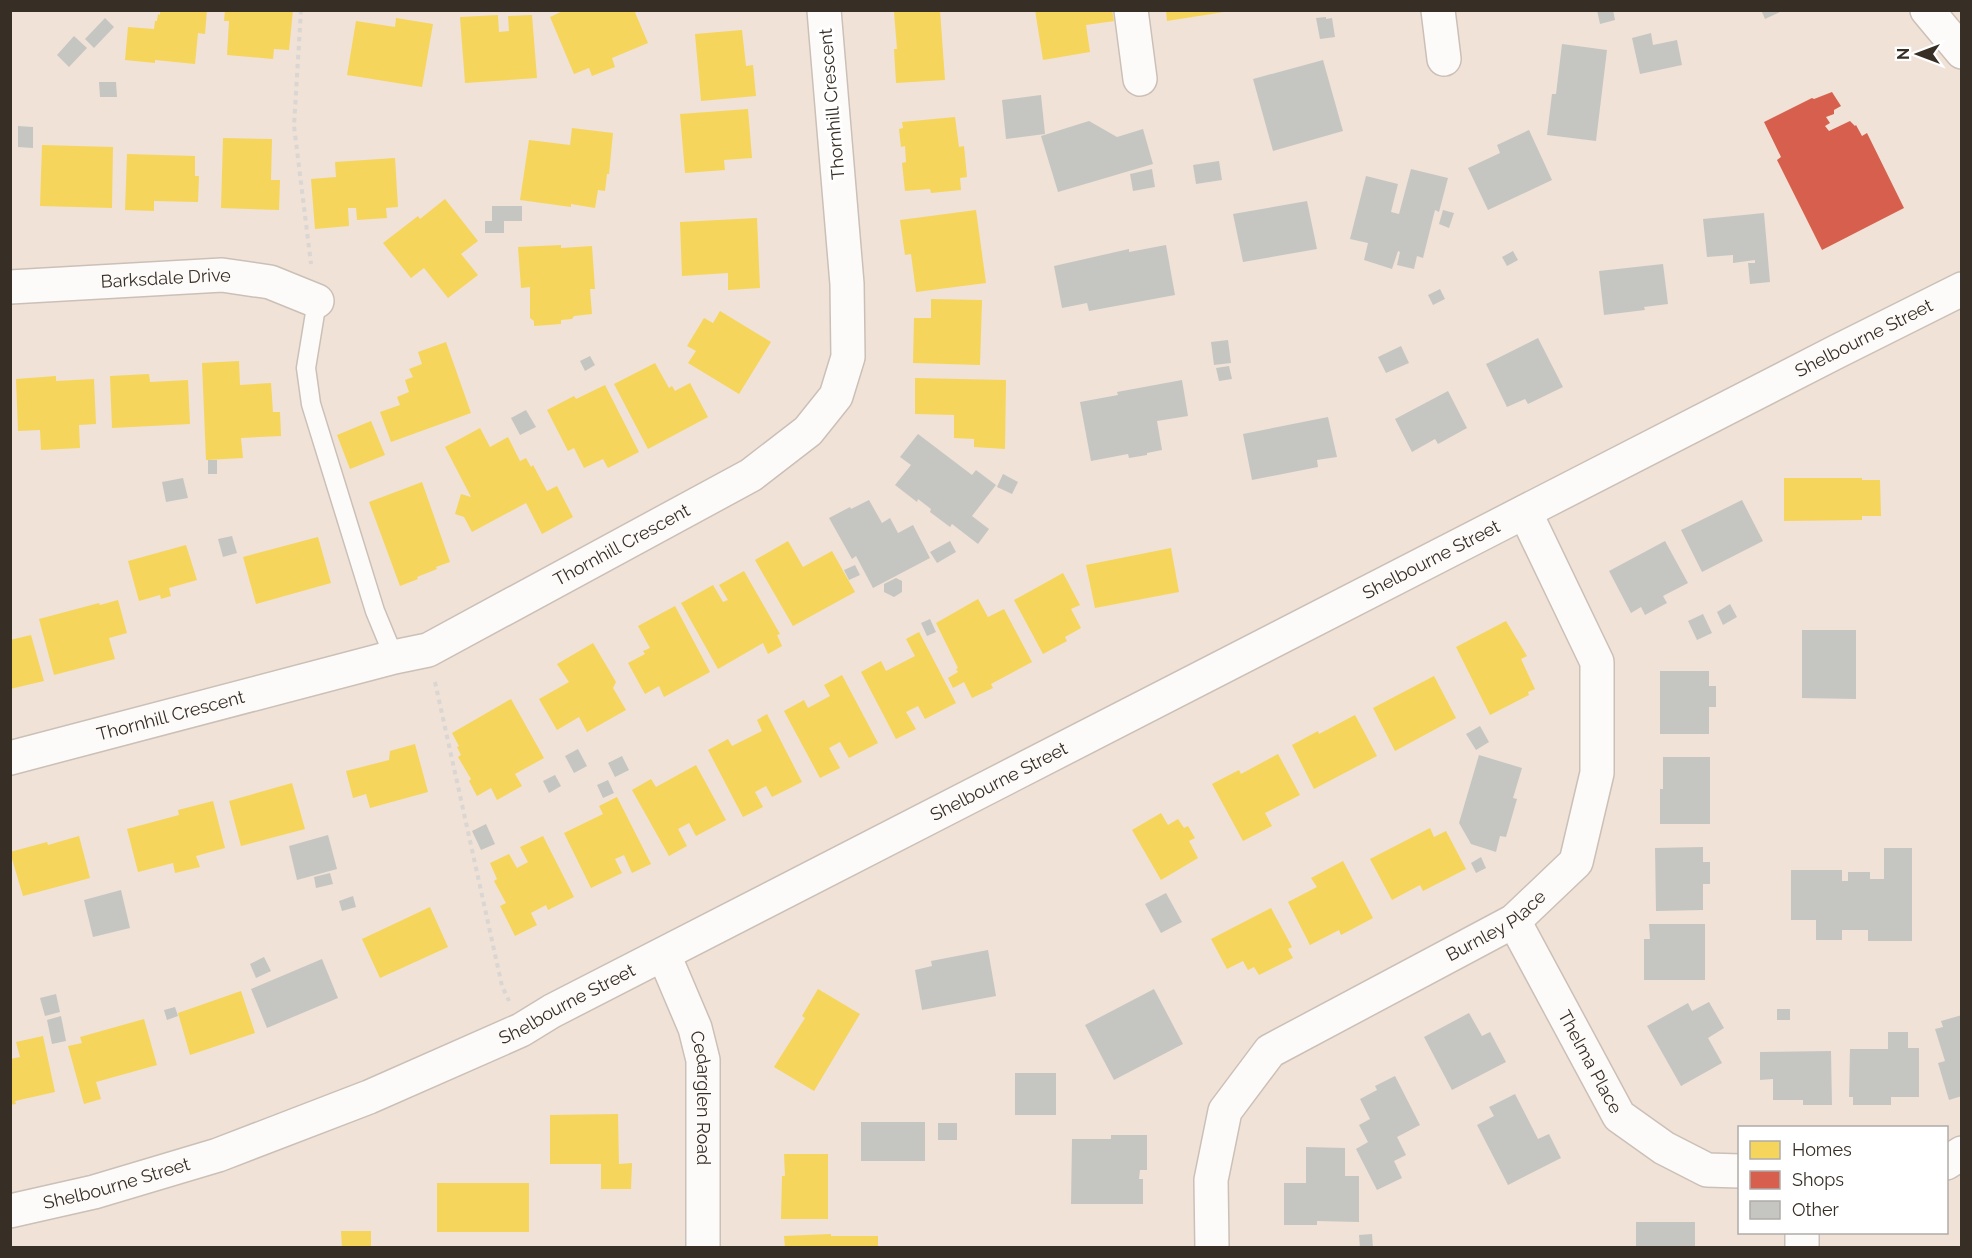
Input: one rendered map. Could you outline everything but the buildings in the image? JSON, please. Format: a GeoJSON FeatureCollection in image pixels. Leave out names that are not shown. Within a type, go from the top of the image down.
{"type":"FeatureCollection","features":[{"type":"Feature","properties":{"kind":"street","name":"Thornhill Crescent"},"geometry":{"type":"LineString","coordinates":[[10,758],[428,650],[751,475],[808,431],[836,396],[848,357],[847,284],[824,10]]}},
{"type":"Feature","properties":{"kind":"street"},"geometry":{"type":"LineString","coordinates":[[1131,10],[1140,79]]}},
{"type":"Feature","properties":{"kind":"street"},"geometry":{"type":"LineString","coordinates":[[1438,10],[1444,59]]}},
{"type":"Feature","properties":{"kind":"street"},"geometry":{"type":"LineString","coordinates":[[1927,10],[1962,52]]}},
{"type":"Feature","properties":{"kind":"street","name":"Barksdale Drive"},"geometry":{"type":"LineString","coordinates":[[10,287],[222,275],[270,282],[317,301]]}},
{"type":"Feature","properties":{"kind":"street","name":"Shelbourne Street"},"geometry":{"type":"LineString","coordinates":[[10,1212],[94,1192],[218,1155],[369,1097],[521,1030],[552,1011],[1962,289]]}},
{"type":"Feature","properties":{"kind":"street","name":"Burnley Place"},"geometry":{"type":"LineString","coordinates":[[1212,1248],[1211,1180],[1224,1111],[1270,1051],[1514,921],[1576,862],[1597,773],[1597,662],[1525,512]]}},
{"type":"Feature","properties":{"kind":"street","name":"Thelma Place"},"geometry":{"type":"LineString","coordinates":[[1514,921],[1619,1116],[1664,1148],[1707,1170],[1738,1171]]}},
{"type":"Feature","properties":{"kind":"street","name":"Cedarglen Road"},"geometry":{"type":"LineString","coordinates":[[664,955],[695,1028],[703,1060],[703,1248]]}},
{"type":"Feature","properties":{"kind":"street"},"geometry":{"type":"LineString","coordinates":[[1948,1162],[1962,1153]]}},
{"type":"Feature","properties":{"kind":"lane"},"geometry":{"type":"LineString","coordinates":[[317,301],[306,368],[311,404],[375,611],[394,657]]}},
{"type":"Feature","properties":{"kind":"path"},"geometry":{"type":"LineString","coordinates":[[301,10],[294,126],[317,301]]}},
{"type":"Feature","properties":{"kind":"path"},"geometry":{"type":"LineString","coordinates":[[428,650],[502,986],[521,1030]]}}]}
